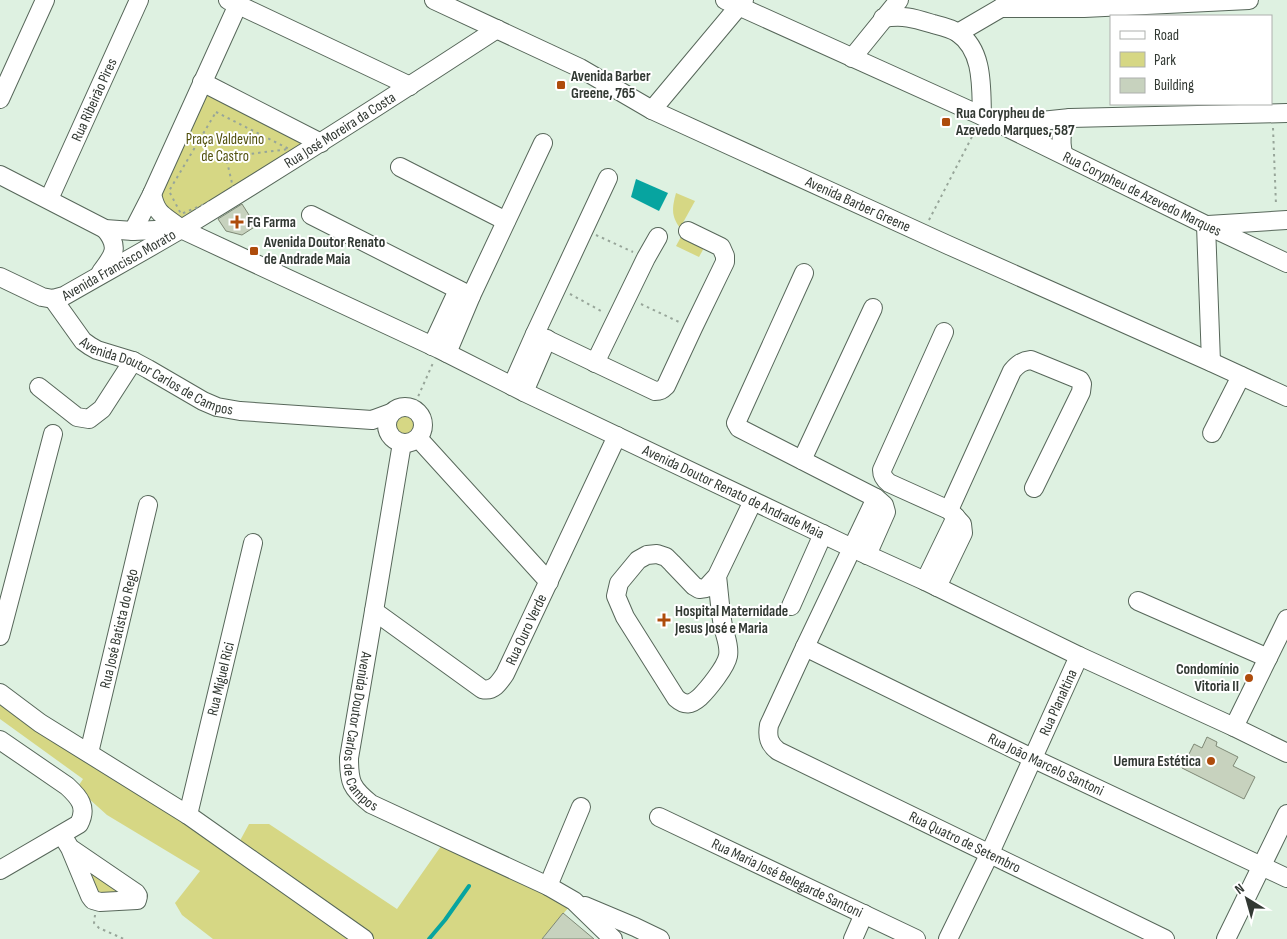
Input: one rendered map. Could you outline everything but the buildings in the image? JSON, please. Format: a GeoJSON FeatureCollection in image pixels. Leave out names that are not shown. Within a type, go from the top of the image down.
{"type":"FeatureCollection","features":[{"type":"Feature","properties":{"kind":"street"},"geometry":{"type":"LineString","coordinates":[[0,99],[45,0]]}},
{"type":"Feature","properties":{"kind":"street","name":"Rua Ribeirão Pires"},"geometry":{"type":"LineString","coordinates":[[48,199],[139,0]]}},
{"type":"Feature","properties":{"kind":"street","name":"Avenida Barber Greene"},"geometry":{"type":"LineString","coordinates":[[434,0],[580,68],[652,110],[1287,397]]}},
{"type":"Feature","properties":{"kind":"street"},"geometry":{"type":"LineString","coordinates":[[852,58],[898,0]]}},
{"type":"Feature","properties":{"kind":"street"},"geometry":{"type":"LineString","coordinates":[[133,231],[152,194],[202,82],[235,2],[410,86]]}},
{"type":"Feature","properties":{"kind":"street"},"geometry":{"type":"LineString","coordinates":[[652,110],[736,2]]}},
{"type":"Feature","properties":{"kind":"street","name":"Rua Corypheu de Azevedo Marques"},"geometry":{"type":"LineString","coordinates":[[736,2],[852,58],[1002,125],[1287,263]]}},
{"type":"Feature","properties":{"kind":"street"},"geometry":{"type":"LineString","coordinates":[[958,33],[1004,6],[1069,4],[1239,6]]}},
{"type":"Feature","properties":{"kind":"street"},"geometry":{"type":"LineString","coordinates":[[971,48],[980,30],[1004,6]]}},
{"type":"Feature","properties":{"kind":"street"},"geometry":{"type":"LineString","coordinates":[[883,18],[898,16],[909,8],[958,33],[971,48],[976,58],[980,73],[982,116]]}},
{"type":"Feature","properties":{"kind":"street","name":"Rua José Moreira da Costa"},"geometry":{"type":"LineString","coordinates":[[181,229],[320,143],[497,29]]}},
{"type":"Feature","properties":{"kind":"street"},"geometry":{"type":"LineString","coordinates":[[202,82],[320,143]]}},
{"type":"Feature","properties":{"kind":"street"},"geometry":{"type":"LineString","coordinates":[[1002,125],[1070,118],[1232,109],[1280,113]]}},
{"type":"Feature","properties":{"kind":"street"},"geometry":{"type":"LineString","coordinates":[[1062,154],[1061,135],[1064,126],[1070,118]]}},
{"type":"Feature","properties":{"kind":"street"},"geometry":{"type":"LineString","coordinates":[[439,349],[465,293],[506,221],[543,143]]}},
{"type":"Feature","properties":{"kind":"street"},"geometry":{"type":"LineString","coordinates":[[400,167],[506,221]]}},
{"type":"Feature","properties":{"kind":"street"},"geometry":{"type":"LineString","coordinates":[[0,175],[105,229],[133,231],[181,229]]}},
{"type":"Feature","properties":{"kind":"street"},"geometry":{"type":"LineString","coordinates":[[518,389],[541,336],[557,286],[608,178]]}},
{"type":"Feature","properties":{"kind":"street"},"geometry":{"type":"LineString","coordinates":[[152,194],[158,210],[181,229]]}},
{"type":"Feature","properties":{"kind":"street"},"geometry":{"type":"LineString","coordinates":[[311,215],[465,293]]}},
{"type":"Feature","properties":{"kind":"street"},"geometry":{"type":"LineString","coordinates":[[1211,362],[1206,225],[1282,220]]}},
{"type":"Feature","properties":{"kind":"street"},"geometry":{"type":"LineString","coordinates":[[1263,251],[1267,236],[1282,220]]}},
{"type":"Feature","properties":{"kind":"street"},"geometry":{"type":"LineString","coordinates":[[97,277],[112,258],[114,250],[114,243],[105,229]]}},
{"type":"Feature","properties":{"kind":"street","name":"Avenida Francisco Morato"},"geometry":{"type":"LineString","coordinates":[[0,277],[42,297],[53,299],[64,296],[181,229]]}},
{"type":"Feature","properties":{"kind":"street","name":"Avenida Doutor Renato de Andrade Maia"},"geometry":{"type":"LineString","coordinates":[[181,229],[439,349],[518,389],[860,552],[1287,753]]}},
{"type":"Feature","properties":{"kind":"street"},"geometry":{"type":"LineString","coordinates":[[541,336],[655,391],[659,391],[666,386],[725,262],[725,256],[721,247],[688,231]]}},
{"type":"Feature","properties":{"kind":"street"},"geometry":{"type":"LineString","coordinates":[[595,363],[658,237]]}},
{"type":"Feature","properties":{"kind":"street"},"geometry":{"type":"LineString","coordinates":[[804,273],[736,422],[739,428],[876,498],[860,552],[805,647]]}},
{"type":"Feature","properties":{"kind":"street","name":"Avenida Doutor Carlos de Campos"},"geometry":{"type":"LineString","coordinates":[[53,299],[83,341],[90,346],[148,368],[202,401],[217,407],[240,411],[372,420],[401,407],[413,408]]}},
{"type":"Feature","properties":{"kind":"street"},"geometry":{"type":"LineString","coordinates":[[802,460],[874,308]]}},
{"type":"Feature","properties":{"kind":"street"},"geometry":{"type":"LineString","coordinates":[[944,332],[882,470],[882,475],[890,483],[952,513]]}},
{"type":"Feature","properties":{"kind":"street"},"geometry":{"type":"LineString","coordinates":[[931,584],[952,513],[1012,371],[1023,361],[1031,360],[1080,380],[1082,384],[1081,392],[1034,488]]}},
{"type":"Feature","properties":{"kind":"street"},"geometry":{"type":"LineString","coordinates":[[39,387],[77,417],[89,419],[102,409],[133,361]]}},
{"type":"Feature","properties":{"kind":"street"},"geometry":{"type":"LineString","coordinates":[[1212,433],[1240,376]]}},
{"type":"Feature","properties":{"kind":"street"},"geometry":{"type":"LineString","coordinates":[[391,413],[386,424],[387,431],[403,439],[422,433],[423,422],[418,412],[413,408]]}},
{"type":"Feature","properties":{"kind":"street"},"geometry":{"type":"LineString","coordinates":[[372,420],[403,439],[549,582]]}},
{"type":"Feature","properties":{"kind":"street"},"geometry":{"type":"LineString","coordinates":[[0,636],[53,434]]}},
{"type":"Feature","properties":{"kind":"street","name":"Rua Ouro Verde"},"geometry":{"type":"LineString","coordinates":[[374,611],[482,689],[494,688],[500,683],[505,674],[618,436]]}},
{"type":"Feature","properties":{"kind":"street","name":"Avenida Doutor Carlos de Campos"},"geometry":{"type":"LineString","coordinates":[[403,439],[349,758],[349,775],[353,786],[371,804],[548,886],[574,901],[613,939]]}},
{"type":"Feature","properties":{"kind":"street"},"geometry":{"type":"LineString","coordinates":[[717,576],[723,627],[729,648],[728,656],[723,669],[699,697],[693,702],[686,704],[676,698],[625,617],[616,596],[619,583],[638,560],[647,554],[657,554],[666,557],[694,586],[700,589],[706,588],[717,576],[753,501]]}},
{"type":"Feature","properties":{"kind":"street","name":"Rua José Batista do Rego"},"geometry":{"type":"LineString","coordinates":[[89,753],[148,505]]}},
{"type":"Feature","properties":{"kind":"street"},"geometry":{"type":"LineString","coordinates":[[791,606],[823,534]]}},
{"type":"Feature","properties":{"kind":"street","name":"Rua Miguel Rici"},"geometry":{"type":"LineString","coordinates":[[188,814],[253,543]]}},
{"type":"Feature","properties":{"kind":"street"},"geometry":{"type":"LineString","coordinates":[[1138,601],[1268,658]]}},
{"type":"Feature","properties":{"kind":"street"},"geometry":{"type":"LineString","coordinates":[[1234,727],[1286,623]]}},
{"type":"Feature","properties":{"kind":"street","name":"Rua Quatro de Setembro"},"geometry":{"type":"LineString","coordinates":[[805,647],[769,725],[769,740],[778,751],[1165,939]]}},
{"type":"Feature","properties":{"kind":"street","name":"Rua João Marcelo Santoni"},"geometry":{"type":"LineString","coordinates":[[805,647],[1032,758],[1287,878]]}},
{"type":"Feature","properties":{"kind":"street","name":"Rua Planaltina"},"geometry":{"type":"LineString","coordinates":[[948,939],[989,855],[1079,656]]}},
{"type":"Feature","properties":{"kind":"street"},"geometry":{"type":"LineString","coordinates":[[0,693],[40,722],[188,814],[364,939]]}},
{"type":"Feature","properties":{"kind":"street"},"geometry":{"type":"LineString","coordinates":[[0,740],[67,786],[76,794],[84,811],[79,824],[66,842],[0,870]]}},
{"type":"Feature","properties":{"kind":"street"},"geometry":{"type":"LineString","coordinates":[[548,886],[581,807]]}},
{"type":"Feature","properties":{"kind":"street"},"geometry":{"type":"LineString","coordinates":[[1226,939],[1287,814]]}},
{"type":"Feature","properties":{"kind":"street","name":"Rua Maria José Belegarde Santoni"},"geometry":{"type":"LineString","coordinates":[[659,817],[916,939]]}},
{"type":"Feature","properties":{"kind":"street"},"geometry":{"type":"LineString","coordinates":[[66,842],[136,893],[138,898],[135,901],[100,902],[93,900],[66,842]]}},
{"type":"Feature","properties":{"kind":"street"},"geometry":{"type":"LineString","coordinates":[[574,901],[629,933],[660,939]]}},
{"type":"Feature","properties":{"kind":"street"},"geometry":{"type":"LineString","coordinates":[[853,939],[864,914]]}},
{"type":"Feature","properties":{"kind":"path"},"geometry":{"type":"LineString","coordinates":[[216,112],[289,148],[226,157],[234,192],[181,214],[169,191],[216,112]]}},
{"type":"Feature","properties":{"kind":"path"},"geometry":{"type":"LineString","coordinates":[[1280,113],[1282,220]]}},
{"type":"Feature","properties":{"kind":"path"},"geometry":{"type":"LineString","coordinates":[[923,234],[982,116]]}},
{"type":"Feature","properties":{"kind":"path"},"geometry":{"type":"LineString","coordinates":[[584,229],[646,258]]}},
{"type":"Feature","properties":{"kind":"path"},"geometry":{"type":"LineString","coordinates":[[557,286],[616,319]]}},
{"type":"Feature","properties":{"kind":"path"},"geometry":{"type":"LineString","coordinates":[[627,298],[693,328]]}},
{"type":"Feature","properties":{"kind":"path"},"geometry":{"type":"LineString","coordinates":[[413,408],[439,349]]}},
{"type":"Feature","properties":{"kind":"path"},"geometry":{"type":"LineString","coordinates":[[100,902],[95,914],[94,923],[99,928],[124,939]]}},
{"type":"Feature","properties":{"kind":"green space","name":"Praça Valdevino de Castro"},"geometry":{"type":"Polygon","coordinates":[[[204,88],[311,145],[183,225],[156,195],[204,88]]]}},
{"type":"Feature","properties":{"kind":"green space"},"geometry":{"type":"Polygon","coordinates":[[[676,193],[695,201],[680,228],[673,212],[676,193]]]}},
{"type":"Feature","properties":{"kind":"green space"},"geometry":{"type":"Polygon","coordinates":[[[682,235],[705,246],[699,257],[676,246],[682,235]]]}},
{"type":"Feature","properties":{"kind":"green space"},"geometry":{"type":"Polygon","coordinates":[[[405,409],[411,410],[416,414],[420,419],[420,431],[416,436],[411,440],[405,441],[399,440],[394,436],[390,431],[389,425],[390,419],[394,414],[399,410],[405,409]]]}},
{"type":"Feature","properties":{"kind":"green space"},"geometry":{"type":"Polygon","coordinates":[[[0,693],[236,848],[249,824],[269,824],[397,909],[446,839],[574,901],[542,939],[213,939],[182,915],[175,903],[200,871],[107,815],[77,788],[83,779],[0,719],[0,693]]]}},
{"type":"Feature","properties":{"kind":"green space"},"geometry":{"type":"Polygon","coordinates":[[[83,868],[135,898],[94,898],[83,868]]]}},
{"type":"Feature","properties":{"kind":"water"},"geometry":{"type":"Polygon","coordinates":[[[636,179],[668,193],[659,211],[631,197],[636,179]]]}},
{"type":"Feature","properties":{"kind":"waterway"},"geometry":{"type":"LineString","coordinates":[[429,939],[469,886]]}},
{"type":"Feature","properties":{"kind":"place","name":"Avenida Barber Greene, 765"},"geometry":{"type":"Point","coordinates":[561,85]}},
{"type":"Feature","properties":{"kind":"place","name":"Rua Corypheu de Azevedo Marques, 587"},"geometry":{"type":"Point","coordinates":[946,122]}},
{"type":"Feature","properties":{"kind":"place","name":"FG Farma"},"geometry":{"type":"Point","coordinates":[237,222]}},
{"type":"Feature","properties":{"kind":"place","name":"Avenida Doutor Renato de Andrade Maia"},"geometry":{"type":"Point","coordinates":[254,251]}},
{"type":"Feature","properties":{"kind":"place","name":"Hospital Maternidade Jesus José e Maria"},"geometry":{"type":"Point","coordinates":[664,620]}},
{"type":"Feature","properties":{"kind":"place","name":"Condomínio Vitoria II"},"geometry":{"type":"Point","coordinates":[1249,678]}},
{"type":"Feature","properties":{"kind":"place","name":"Uemura Estética"},"geometry":{"type":"Point","coordinates":[1211,761]}}]}
